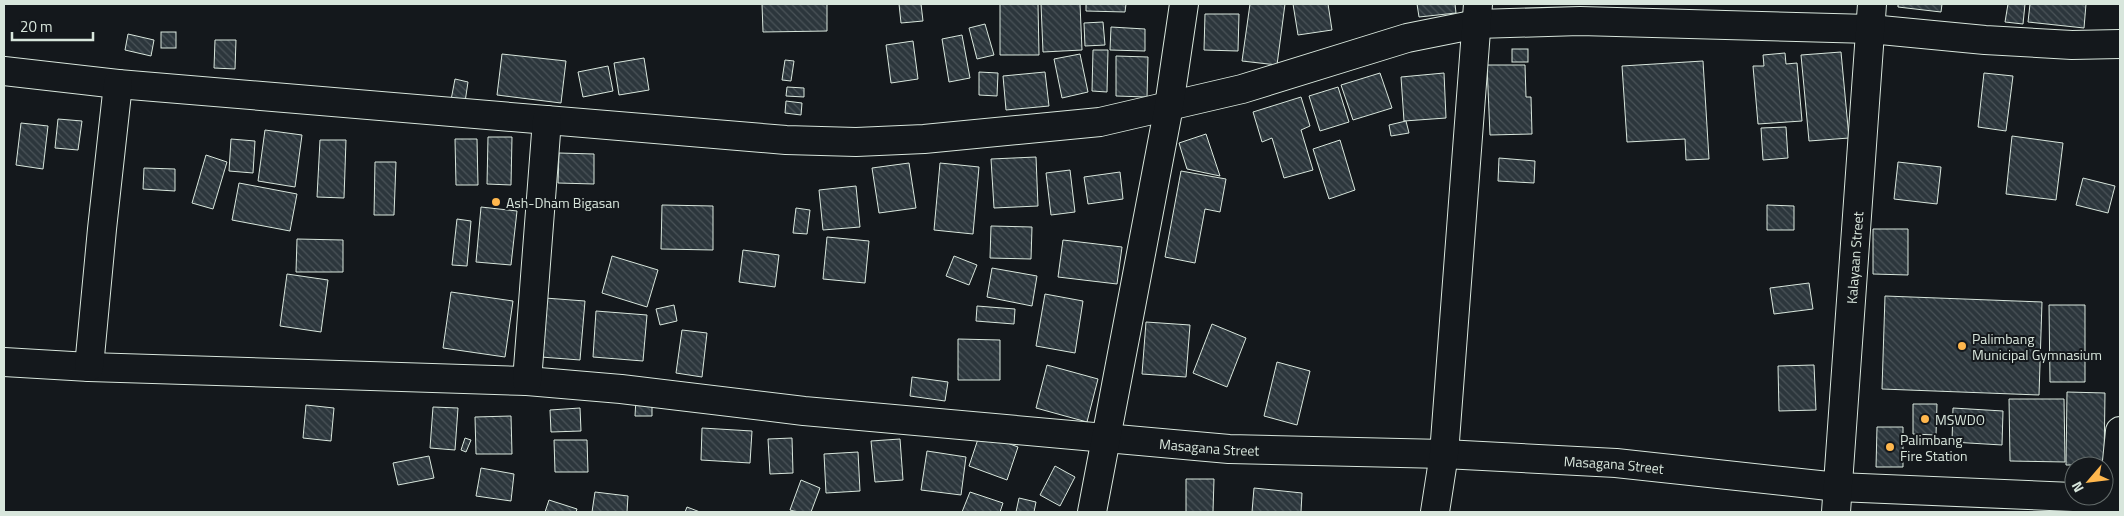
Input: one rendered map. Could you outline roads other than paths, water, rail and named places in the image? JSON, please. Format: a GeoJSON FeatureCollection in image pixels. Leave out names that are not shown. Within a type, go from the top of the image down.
{"type":"FeatureCollection","features":[{"type":"Feature","properties":{"kind":"street"},"geometry":{"type":"LineString","coordinates":[[1092,512],[1169,106],[1184,4]]}},
{"type":"Feature","properties":{"kind":"street"},"geometry":{"type":"LineString","coordinates":[[1435,512],[1444,454],[1478,14]]}},
{"type":"Feature","properties":{"kind":"street"},"geometry":{"type":"LineString","coordinates":[[4,71],[118,84],[786,140],[856,142],[924,140],[1100,122],[1242,89],[1478,14],[1580,21],[1871,17],[1985,40],[2072,45],[2120,44]]}},
{"type":"Feature","properties":{"kind":"street","name":"Kalayaan Street"},"geometry":{"type":"LineString","coordinates":[[1837,500],[1871,17]]}},
{"type":"Feature","properties":{"kind":"street"},"geometry":{"type":"LineString","coordinates":[[89,367],[118,84]]}},
{"type":"Feature","properties":{"kind":"street"},"geometry":{"type":"LineString","coordinates":[[527,381],[547,120]]}},
{"type":"Feature","properties":{"kind":"street","name":"Masagana Street"},"geometry":{"type":"LineString","coordinates":[[4,362],[89,367],[527,381],[621,389],[804,411],[1229,448],[1444,454],[1616,463],[1837,500],[2115,503]]}},
{"type":"Feature","properties":{"kind":"street"},"geometry":{"type":"LineString","coordinates":[[2115,503],[2120,431]]}},
{"type":"Feature","properties":{"kind":"place","name":"Ash-Dham Bigasan"},"geometry":{"type":"Point","coordinates":[496,202]}},
{"type":"Feature","properties":{"kind":"place","name":"Palimbang Municipal Gymnasium"},"geometry":{"type":"Point","coordinates":[1962,346]}},
{"type":"Feature","properties":{"kind":"place","name":"MSWDO"},"geometry":{"type":"Point","coordinates":[1925,419]}},
{"type":"Feature","properties":{"kind":"place","name":"Palimbang Fire Station"},"geometry":{"type":"Point","coordinates":[1890,447]}}]}
